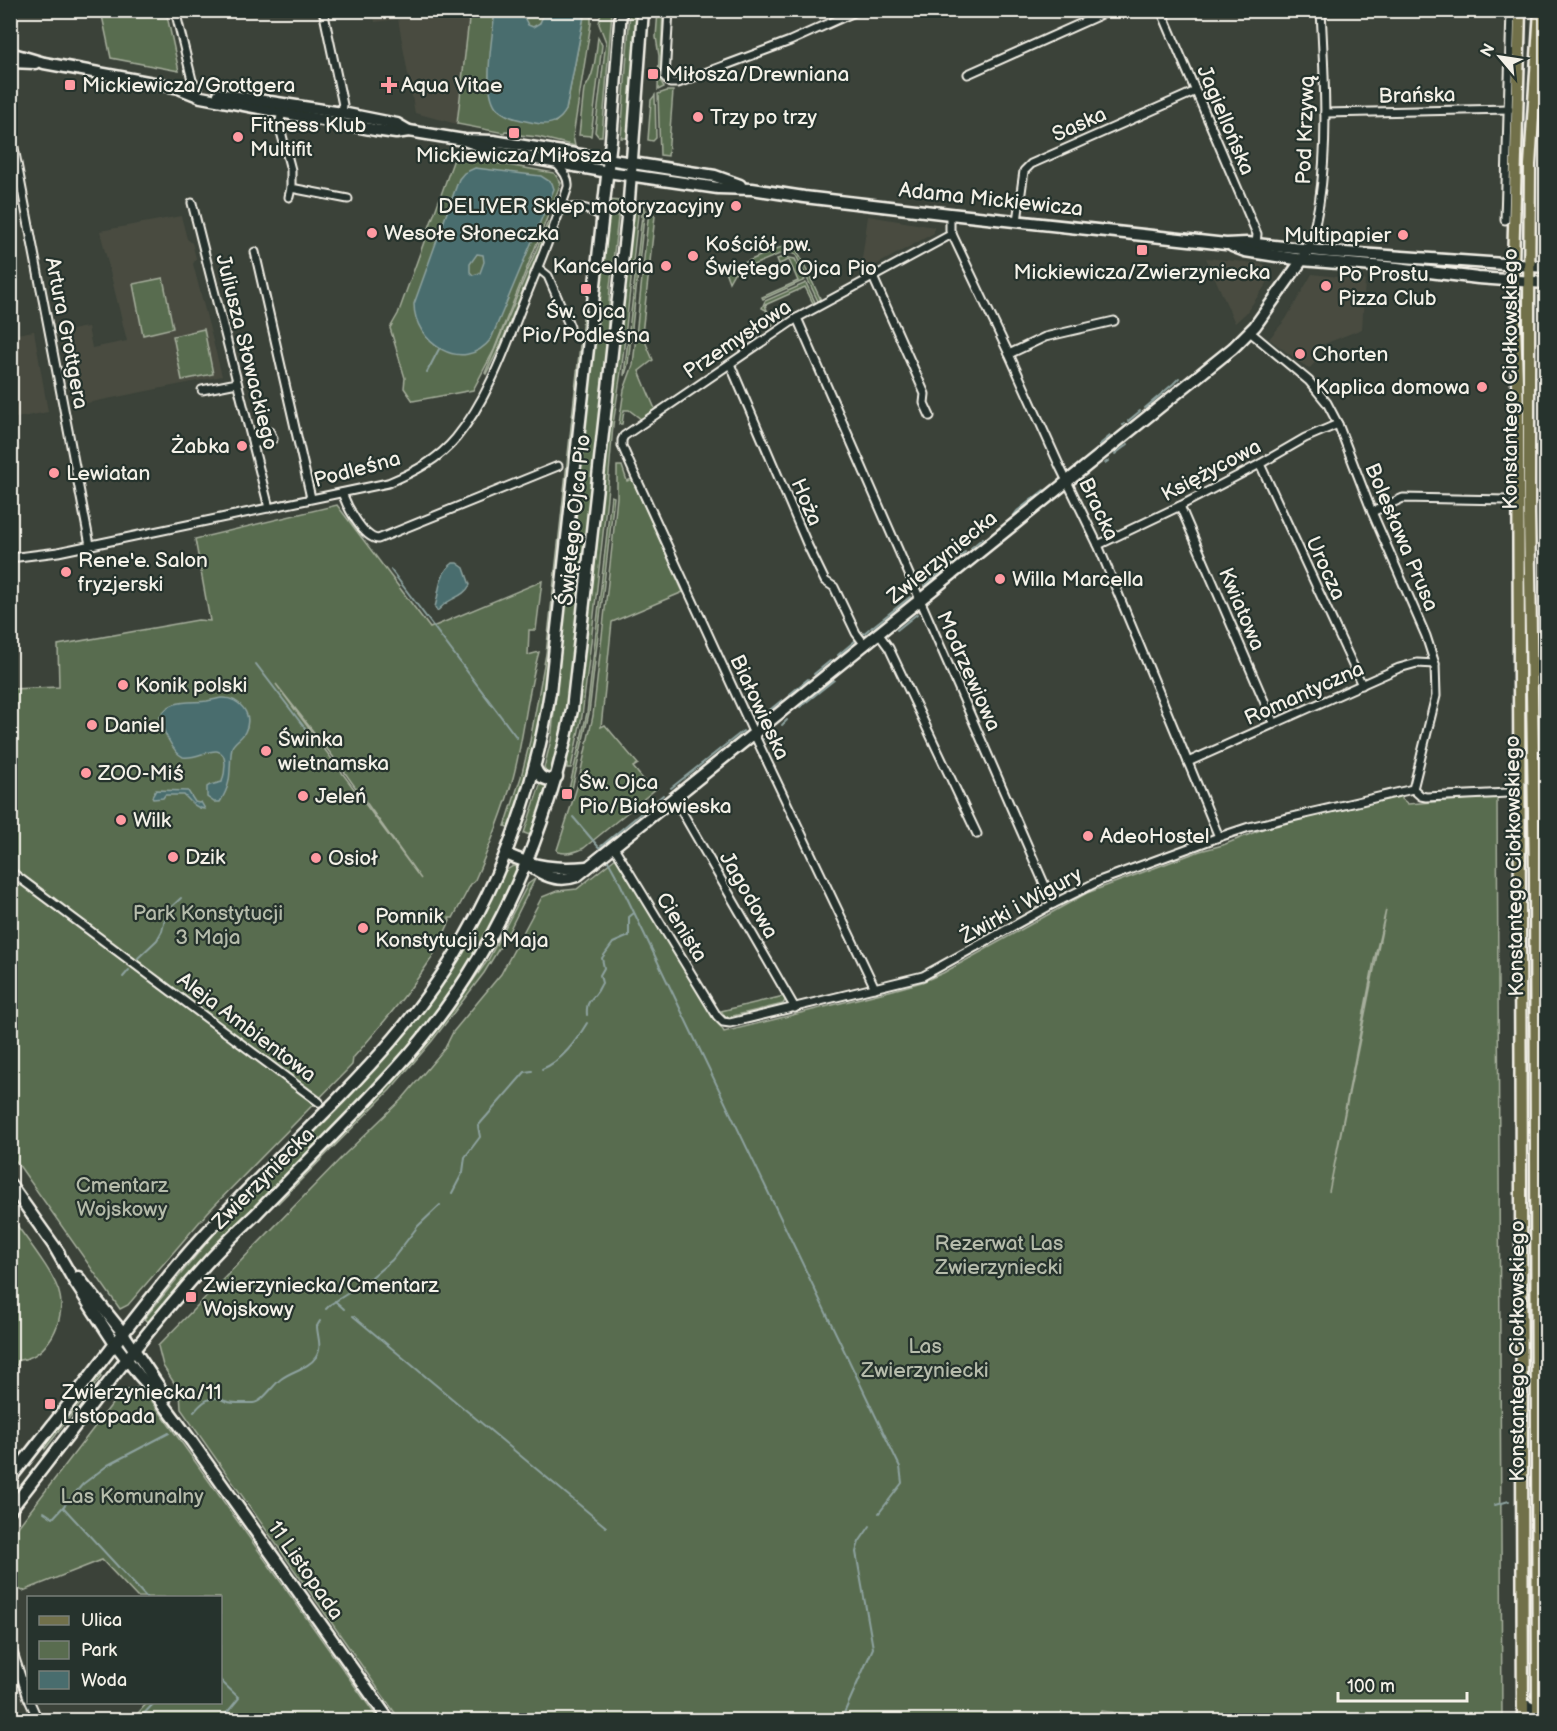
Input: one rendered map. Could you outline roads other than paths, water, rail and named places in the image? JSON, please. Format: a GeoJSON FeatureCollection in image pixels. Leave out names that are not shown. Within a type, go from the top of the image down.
{"type":"FeatureCollection","features":[{"type":"Feature","properties":{"kind":"main road","name":"Konstantego Ciołkowskiego"},"geometry":{"type":"LineString","coordinates":[[1520,10],[1519,78],[1509,222],[1513,265],[1518,411],[1523,1720]]}},
{"type":"Feature","properties":{"kind":"main road","name":"Konstantego Ciołkowskiego"},"geometry":{"type":"LineString","coordinates":[[1540,10],[1530,165],[1529,281],[1529,503],[1542,1699],[1540,1714]]}},
{"type":"Feature","properties":{"kind":"main road"},"geometry":{"type":"LineString","coordinates":[[1519,78],[1528,86],[1536,81]]}},
{"type":"Feature","properties":{"kind":"main road"},"geometry":{"type":"LineString","coordinates":[[1509,222],[1522,230],[1530,223]]}},
{"type":"Feature","properties":{"kind":"main road"},"geometry":{"type":"LineString","coordinates":[[1514,321],[1522,315],[1527,317],[1529,322]]}},
{"type":"Feature","properties":{"kind":"street"},"geometry":{"type":"LineString","coordinates":[[175,10],[192,80],[200,93]]}},
{"type":"Feature","properties":{"kind":"street"},"geometry":{"type":"LineString","coordinates":[[323,10],[343,105],[341,118]]}},
{"type":"Feature","properties":{"kind":"street","name":"Świętego Ojca Pio"},"geometry":{"type":"LineString","coordinates":[[506,854],[535,768],[550,692],[603,217],[621,10]]}},
{"type":"Feature","properties":{"kind":"street","name":"Świętego Ojca Pio"},"geometry":{"type":"LineString","coordinates":[[527,863],[556,777],[572,710],[631,169],[643,10]]}},
{"type":"Feature","properties":{"kind":"street"},"geometry":{"type":"LineString","coordinates":[[669,10],[665,77],[674,84],[790,41],[859,10]]}},
{"type":"Feature","properties":{"kind":"street"},"geometry":{"type":"LineString","coordinates":[[968,74],[1111,10]]}},
{"type":"Feature","properties":{"kind":"street","name":"Jagiellońska"},"geometry":{"type":"LineString","coordinates":[[1161,10],[1257,234],[1256,244]]}},
{"type":"Feature","properties":{"kind":"street","name":"Pod Krzywą"},"geometry":{"type":"LineString","coordinates":[[1308,249],[1314,234],[1324,173],[1325,113],[1321,10]]}},
{"type":"Feature","properties":{"kind":"street","name":"Konstantego Ciołkowskiego"},"geometry":{"type":"LineString","coordinates":[[1509,222],[1511,10]]}},
{"type":"Feature","properties":{"kind":"street"},"geometry":{"type":"LineString","coordinates":[[1538,52],[1546,40]]}},
{"type":"Feature","properties":{"kind":"street","name":"Adama Mickiewicza"},"geometry":{"type":"LineString","coordinates":[[10,54],[44,63],[200,93],[252,107],[283,108],[341,118],[376,125],[396,133],[409,131],[464,140],[493,141],[608,166]]}},
{"type":"Feature","properties":{"kind":"street","name":"Adama Mickiewicza"},"geometry":{"type":"LineString","coordinates":[[10,62],[44,63]]}},
{"type":"Feature","properties":{"kind":"street","name":"Saska"},"geometry":{"type":"LineString","coordinates":[[1017,221],[1024,171],[1031,164],[1196,91]]}},
{"type":"Feature","properties":{"kind":"street","name":"Adama Mickiewicza"},"geometry":{"type":"LineString","coordinates":[[200,93],[263,100],[283,108]]}},
{"type":"Feature","properties":{"kind":"street"},"geometry":{"type":"LineString","coordinates":[[252,107],[258,106],[263,100]]}},
{"type":"Feature","properties":{"kind":"street"},"geometry":{"type":"LineString","coordinates":[[283,108],[279,124],[291,170],[289,197]]}},
{"type":"Feature","properties":{"kind":"street","name":"Brańska"},"geometry":{"type":"LineString","coordinates":[[1325,113],[1509,109]]}},
{"type":"Feature","properties":{"kind":"street","name":"Artura Grottgera"},"geometry":{"type":"LineString","coordinates":[[10,127],[90,545]]}},
{"type":"Feature","properties":{"kind":"street","name":"Adama Mickiewicza"},"geometry":{"type":"LineString","coordinates":[[464,140],[498,152],[555,162],[631,169],[718,188],[752,189],[950,214],[1226,244],[1256,244],[1308,249],[1355,259],[1478,278],[1546,283]]}},
{"type":"Feature","properties":{"kind":"street","name":"Podleśna"},"geometry":{"type":"LineString","coordinates":[[10,558],[47,554],[388,483],[426,465],[456,438],[470,418],[500,362],[560,211],[568,183],[566,176],[555,162]]}},
{"type":"Feature","properties":{"kind":"street"},"geometry":{"type":"LineString","coordinates":[[291,188],[348,199]]}},
{"type":"Feature","properties":{"kind":"street","name":"Juliusza Słowackiego"},"geometry":{"type":"LineString","coordinates":[[192,203],[269,508]]}},
{"type":"Feature","properties":{"kind":"street"},"geometry":{"type":"LineString","coordinates":[[560,211],[569,207],[582,207],[603,217]]}},
{"type":"Feature","properties":{"kind":"street"},"geometry":{"type":"LineString","coordinates":[[950,214],[952,234]]}},
{"type":"Feature","properties":{"kind":"street","name":"Przemysłowa"},"geometry":{"type":"LineString","coordinates":[[622,438],[797,318],[952,234]]}},
{"type":"Feature","properties":{"kind":"street","name":"Bracka"},"geometry":{"type":"LineString","coordinates":[[952,234],[1098,545],[1218,837]]}},
{"type":"Feature","properties":{"kind":"street","name":"Adama Mickiewicza"},"geometry":{"type":"LineString","coordinates":[[1226,244],[1245,251],[1302,260],[1355,259],[1546,267]]}},
{"type":"Feature","properties":{"kind":"street","name":"Zwierzyniecka"},"geometry":{"type":"LineString","coordinates":[[10,1479],[188,1253],[368,1067],[420,1006],[483,905],[506,854],[527,863],[540,874],[561,879],[577,876],[1233,348],[1250,332],[1273,303],[1308,249]]}},
{"type":"Feature","properties":{"kind":"street"},"geometry":{"type":"LineString","coordinates":[[255,252],[311,498]]}},
{"type":"Feature","properties":{"kind":"street"},"geometry":{"type":"LineString","coordinates":[[1478,278],[1483,274],[1484,269],[1479,263]]}},
{"type":"Feature","properties":{"kind":"street"},"geometry":{"type":"LineString","coordinates":[[538,268],[548,276],[570,327]]}},
{"type":"Feature","properties":{"kind":"street"},"geometry":{"type":"LineString","coordinates":[[873,277],[923,383],[924,403],[930,417]]}},
{"type":"Feature","properties":{"kind":"street","name":"Modrzewiowa"},"geometry":{"type":"LineString","coordinates":[[797,318],[1053,904]]}},
{"type":"Feature","properties":{"kind":"street"},"geometry":{"type":"LineString","coordinates":[[1009,354],[1045,337],[1114,321]]}},
{"type":"Feature","properties":{"kind":"street","name":"Bolesława Prusa"},"geometry":{"type":"LineString","coordinates":[[1250,332],[1309,381],[1327,403],[1338,424],[1372,512],[1426,636],[1435,664],[1436,696],[1413,789]]}},
{"type":"Feature","properties":{"kind":"street","name":"Hoża"},"geometry":{"type":"LineString","coordinates":[[730,364],[808,546],[825,581],[834,586],[856,633],[865,645]]}},
{"type":"Feature","properties":{"kind":"street"},"geometry":{"type":"LineString","coordinates":[[202,390],[237,383]]}},
{"type":"Feature","properties":{"kind":"street","name":"Księżycowa"},"geometry":{"type":"LineString","coordinates":[[1098,545],[1180,506],[1305,438],[1338,424]]}},
{"type":"Feature","properties":{"kind":"street"},"geometry":{"type":"LineString","coordinates":[[253,444],[273,439],[270,432]]}},
{"type":"Feature","properties":{"kind":"street","name":"Białowieska"},"geometry":{"type":"LineString","coordinates":[[622,438],[622,446],[635,475],[874,988]]}},
{"type":"Feature","properties":{"kind":"street","name":"Urocza"},"geometry":{"type":"LineString","coordinates":[[1260,464],[1362,686]]}},
{"type":"Feature","properties":{"kind":"street"},"geometry":{"type":"LineString","coordinates":[[342,493],[347,505],[366,533],[378,539],[558,466]]}},
{"type":"Feature","properties":{"kind":"street"},"geometry":{"type":"LineString","coordinates":[[1372,512],[1403,498],[1507,500]]}},
{"type":"Feature","properties":{"kind":"street","name":"Kwiatowa"},"geometry":{"type":"LineString","coordinates":[[1180,506],[1274,724]]}},
{"type":"Feature","properties":{"kind":"street"},"geometry":{"type":"LineString","coordinates":[[878,633],[889,648],[977,834]]}},
{"type":"Feature","properties":{"kind":"street","name":"Romantyczna"},"geometry":{"type":"LineString","coordinates":[[1188,762],[1399,668],[1417,663],[1435,664]]}},
{"type":"Feature","properties":{"kind":"street"},"geometry":{"type":"LineString","coordinates":[[535,768],[537,774],[543,779],[549,780],[556,777]]}},
{"type":"Feature","properties":{"kind":"street","name":"Żwirki i Wigury"},"geometry":{"type":"LineString","coordinates":[[723,1022],[730,1023],[923,976],[1099,881],[1249,827],[1413,789],[1426,797],[1508,793]]}},
{"type":"Feature","properties":{"kind":"street","name":"Jagodowa"},"geometry":{"type":"LineString","coordinates":[[674,798],[795,1008]]}},
{"type":"Feature","properties":{"kind":"street","name":"Cienista"},"geometry":{"type":"LineString","coordinates":[[612,848],[717,1016],[723,1022]]}},
{"type":"Feature","properties":{"kind":"street","name":"Zwierzyniecka"},"geometry":{"type":"LineString","coordinates":[[10,1510],[135,1349],[207,1263],[364,1103],[423,1037],[448,1005],[484,950],[527,863]]}},
{"type":"Feature","properties":{"kind":"street","name":"Aleja Ambientowa"},"geometry":{"type":"LineString","coordinates":[[10,871],[319,1102]]}},
{"type":"Feature","properties":{"kind":"street","name":"11 Listopada"},"geometry":{"type":"LineString","coordinates":[[10,1185],[55,1248],[135,1349],[173,1407],[192,1442]]}},
{"type":"Feature","properties":{"kind":"street","name":"11 Listopada"},"geometry":{"type":"LineString","coordinates":[[55,1248],[115,1344],[192,1442],[389,1720]]}},
{"type":"Feature","properties":{"kind":"street"},"geometry":{"type":"LineString","coordinates":[[110,1381],[119,1376],[139,1375]]}},
{"type":"Feature","properties":{"kind":"street"},"geometry":{"type":"LineString","coordinates":[[30,1454],[35,1452],[43,1456],[44,1468]]}},
{"type":"Feature","properties":{"kind":"street"},"geometry":{"type":"LineString","coordinates":[[10,1643],[27,1695]]}},
{"type":"Feature","properties":{"kind":"street"},"geometry":{"type":"LineString","coordinates":[[1522,1704],[1542,1699]]}},
{"type":"Feature","properties":{"kind":"street"},"geometry":{"type":"LineString","coordinates":[[31,1704],[38,1720]]}},
{"type":"Feature","properties":{"kind":"street"},"geometry":{"type":"LineString","coordinates":[[1522,1704],[1540,1714]]}},
{"type":"Feature","properties":{"kind":"water"},"geometry":{"type":"Polygon","coordinates":[[[495,11],[526,11],[523,18],[528,25],[533,27],[540,23],[545,11],[585,11],[566,110],[557,121],[540,124],[525,121],[509,116],[496,107],[492,99],[489,75],[495,11]]]}},
{"type":"Feature","properties":{"kind":"water"},"geometry":{"type":"Polygon","coordinates":[[[475,168],[541,176],[552,183],[554,189],[491,339],[480,349],[467,354],[454,354],[442,350],[422,331],[416,318],[414,304],[459,179],[464,173],[475,168]],[[477,254],[470,264],[470,272],[473,275],[480,273],[484,262],[483,255],[477,254]]]}},
{"type":"Feature","properties":{"kind":"water"},"geometry":{"type":"Polygon","coordinates":[[[453,563],[464,568],[470,585],[462,594],[437,611],[435,607],[442,577],[453,563]]]}},
{"type":"Feature","properties":{"kind":"water"},"geometry":{"type":"Polygon","coordinates":[[[221,698],[234,700],[243,708],[248,719],[244,734],[232,747],[227,787],[220,802],[214,802],[207,797],[207,787],[222,782],[224,756],[215,751],[189,757],[179,755],[168,739],[160,717],[174,704],[221,698]]]}},
{"type":"Feature","properties":{"kind":"water"},"geometry":{"type":"Polygon","coordinates":[[[156,790],[188,791],[195,802],[201,802],[205,809],[196,806],[184,795],[165,795],[163,798],[153,799],[156,790]]]}},
{"type":"Feature","properties":{"kind":"waterway"},"geometry":{"type":"LineString","coordinates":[[427,372],[439,349]]}},
{"type":"Feature","properties":{"kind":"waterway"},"geometry":{"type":"LineString","coordinates":[[1145,408],[1179,378]]}},
{"type":"Feature","properties":{"kind":"waterway"},"geometry":{"type":"LineString","coordinates":[[1128,421],[1140,411]]}},
{"type":"Feature","properties":{"kind":"waterway"},"geometry":{"type":"LineString","coordinates":[[1099,445],[1110,436]]}},
{"type":"Feature","properties":{"kind":"waterway"},"geometry":{"type":"LineString","coordinates":[[1115,454],[1128,444]]}},
{"type":"Feature","properties":{"kind":"waterway"},"geometry":{"type":"LineString","coordinates":[[1014,515],[1044,490]]}},
{"type":"Feature","properties":{"kind":"waterway"},"geometry":{"type":"LineString","coordinates":[[971,548],[983,538]]}},
{"type":"Feature","properties":{"kind":"waterway"},"geometry":{"type":"LineString","coordinates":[[960,557],[965,552]]}},
{"type":"Feature","properties":{"kind":"waterway"},"geometry":{"type":"LineString","coordinates":[[924,586],[955,560]]}},
{"type":"Feature","properties":{"kind":"waterway"},"geometry":{"type":"LineString","coordinates":[[391,570],[517,738]]}},
{"type":"Feature","properties":{"kind":"waterway"},"geometry":{"type":"LineString","coordinates":[[871,628],[910,597]]}},
{"type":"Feature","properties":{"kind":"waterway"},"geometry":{"type":"LineString","coordinates":[[897,630],[917,614]]}},
{"type":"Feature","properties":{"kind":"waterway"},"geometry":{"type":"LineString","coordinates":[[862,635],[869,629]]}},
{"type":"Feature","properties":{"kind":"waterway"},"geometry":{"type":"LineString","coordinates":[[838,655],[856,640]]}},
{"type":"Feature","properties":{"kind":"waterway"},"geometry":{"type":"LineString","coordinates":[[814,674],[830,661]]}},
{"type":"Feature","properties":{"kind":"waterway"},"geometry":{"type":"LineString","coordinates":[[256,664],[320,748]]}},
{"type":"Feature","properties":{"kind":"waterway"},"geometry":{"type":"LineString","coordinates":[[790,694],[808,679]]}},
{"type":"Feature","properties":{"kind":"waterway"},"geometry":{"type":"LineString","coordinates":[[800,707],[834,680]]}},
{"type":"Feature","properties":{"kind":"waterway"},"geometry":{"type":"LineString","coordinates":[[761,717],[782,700]]}},
{"type":"Feature","properties":{"kind":"waterway"},"geometry":{"type":"LineString","coordinates":[[782,725],[787,720]]}},
{"type":"Feature","properties":{"kind":"waterway"},"geometry":{"type":"LineString","coordinates":[[671,788],[743,731]]}},
{"type":"Feature","properties":{"kind":"waterway"},"geometry":{"type":"LineString","coordinates":[[763,739],[772,732]]}},
{"type":"Feature","properties":{"kind":"waterway"},"geometry":{"type":"LineString","coordinates":[[600,847],[663,795]]}},
{"type":"Feature","properties":{"kind":"waterway"},"geometry":{"type":"LineString","coordinates":[[573,817],[602,851]]}},
{"type":"Feature","properties":{"kind":"waterway"},"geometry":{"type":"LineString","coordinates":[[607,859],[900,1467],[902,1483],[879,1513]]}},
{"type":"Feature","properties":{"kind":"waterway"},"geometry":{"type":"LineString","coordinates":[[138,958],[157,940],[167,911],[181,898]]}},
{"type":"Feature","properties":{"kind":"waterway"},"geometry":{"type":"LineString","coordinates":[[587,1015],[588,1004],[602,983],[600,975],[604,968],[602,958],[613,943],[629,936],[629,917],[634,913]]}},
{"type":"Feature","properties":{"kind":"waterway"},"geometry":{"type":"LineString","coordinates":[[123,977],[129,970]]}},
{"type":"Feature","properties":{"kind":"waterway"},"geometry":{"type":"LineString","coordinates":[[542,1069],[562,1056],[587,1023]]}},
{"type":"Feature","properties":{"kind":"waterway"},"geometry":{"type":"LineString","coordinates":[[452,1193],[463,1172],[465,1157],[480,1137],[478,1126],[525,1072],[532,1071]]}},
{"type":"Feature","properties":{"kind":"waterway"},"geometry":{"type":"LineString","coordinates":[[326,1309],[366,1282],[392,1260],[418,1226],[440,1205]]}},
{"type":"Feature","properties":{"kind":"waterway"},"geometry":{"type":"LineString","coordinates":[[335,1301],[344,1309]]}},
{"type":"Feature","properties":{"kind":"waterway"},"geometry":{"type":"LineString","coordinates":[[353,1316],[606,1527]]}},
{"type":"Feature","properties":{"kind":"waterway"},"geometry":{"type":"LineString","coordinates":[[194,1412],[204,1402],[213,1398],[239,1403],[253,1403],[260,1400],[285,1376],[313,1361],[318,1353],[317,1326],[320,1321]]}},
{"type":"Feature","properties":{"kind":"waterway"},"geometry":{"type":"LineString","coordinates":[[145,1596],[63,1507],[83,1484],[108,1465],[169,1433]]}},
{"type":"Feature","properties":{"kind":"waterway"},"geometry":{"type":"LineString","coordinates":[[1495,1505],[1509,1501]]}},
{"type":"Feature","properties":{"kind":"waterway"},"geometry":{"type":"LineString","coordinates":[[44,1512],[53,1518],[63,1507]]}},
{"type":"Feature","properties":{"kind":"waterway"},"geometry":{"type":"LineString","coordinates":[[841,1720],[873,1648],[856,1552],[859,1542],[870,1526]]}},
{"type":"Feature","properties":{"kind":"waterway"},"geometry":{"type":"LineString","coordinates":[[221,1720],[239,1698],[222,1682]]}},
{"type":"Feature","properties":{"kind":"waterway"},"geometry":{"type":"LineString","coordinates":[[138,1720],[153,1704]]}},
{"type":"Feature","properties":{"kind":"place","name":"Miłosza/Drewniana"},"geometry":{"type":"Point","coordinates":[653,74]}},
{"type":"Feature","properties":{"kind":"place","name":"Mickiewicza/Grottgera"},"geometry":{"type":"Point","coordinates":[70,85]}},
{"type":"Feature","properties":{"kind":"place","name":"Aqua Vitae"},"geometry":{"type":"Point","coordinates":[389,85]}},
{"type":"Feature","properties":{"kind":"place","name":"Trzy po trzy"},"geometry":{"type":"Point","coordinates":[698,117]}},
{"type":"Feature","properties":{"kind":"place","name":"Mickiewicza/Miłosza"},"geometry":{"type":"Point","coordinates":[514,133]}},
{"type":"Feature","properties":{"kind":"place","name":"Fitness Klub Multifit"},"geometry":{"type":"Point","coordinates":[238,137]}},
{"type":"Feature","properties":{"kind":"place","name":"DELIVER Sklep motoryzacyjny"},"geometry":{"type":"Point","coordinates":[736,206]}},
{"type":"Feature","properties":{"kind":"place","name":"Wesołe Słoneczka"},"geometry":{"type":"Point","coordinates":[372,233]}},
{"type":"Feature","properties":{"kind":"place","name":"Multipapier"},"geometry":{"type":"Point","coordinates":[1403,235]}},
{"type":"Feature","properties":{"kind":"place","name":"Mickiewicza/Zwierzyniecka"},"geometry":{"type":"Point","coordinates":[1142,250]}},
{"type":"Feature","properties":{"kind":"place","name":"Kościół pw. Świętego Ojca Pio"},"geometry":{"type":"Point","coordinates":[693,256]}},
{"type":"Feature","properties":{"kind":"place","name":"Kancelaria"},"geometry":{"type":"Point","coordinates":[666,266]}},
{"type":"Feature","properties":{"kind":"place","name":"Po Prostu Pizza Club"},"geometry":{"type":"Point","coordinates":[1326,286]}},
{"type":"Feature","properties":{"kind":"place","name":"Św. Ojca Pio/Podleśna"},"geometry":{"type":"Point","coordinates":[586,289]}},
{"type":"Feature","properties":{"kind":"place","name":"Chorten"},"geometry":{"type":"Point","coordinates":[1300,354]}},
{"type":"Feature","properties":{"kind":"place","name":"Kaplica domowa"},"geometry":{"type":"Point","coordinates":[1482,387]}},
{"type":"Feature","properties":{"kind":"place","name":"Żabka"},"geometry":{"type":"Point","coordinates":[242,446]}},
{"type":"Feature","properties":{"kind":"place","name":"Lewiatan"},"geometry":{"type":"Point","coordinates":[54,473]}},
{"type":"Feature","properties":{"kind":"place","name":"Rene'e. Salon fryzjerski"},"geometry":{"type":"Point","coordinates":[66,572]}},
{"type":"Feature","properties":{"kind":"place","name":"Willa Marcella"},"geometry":{"type":"Point","coordinates":[1000,579]}},
{"type":"Feature","properties":{"kind":"place","name":"Konik polski"},"geometry":{"type":"Point","coordinates":[123,685]}},
{"type":"Feature","properties":{"kind":"place","name":"Daniel"},"geometry":{"type":"Point","coordinates":[92,725]}},
{"type":"Feature","properties":{"kind":"place","name":"Świnka wietnamska"},"geometry":{"type":"Point","coordinates":[266,751]}},
{"type":"Feature","properties":{"kind":"place","name":"ZOO-Miś"},"geometry":{"type":"Point","coordinates":[86,773]}},
{"type":"Feature","properties":{"kind":"place","name":"Św. Ojca Pio/Białowieska"},"geometry":{"type":"Point","coordinates":[567,794]}},
{"type":"Feature","properties":{"kind":"place","name":"Jeleń"},"geometry":{"type":"Point","coordinates":[303,796]}},
{"type":"Feature","properties":{"kind":"place","name":"Wilk"},"geometry":{"type":"Point","coordinates":[121,820]}},
{"type":"Feature","properties":{"kind":"place","name":"AdeoHostel"},"geometry":{"type":"Point","coordinates":[1088,836]}},
{"type":"Feature","properties":{"kind":"place","name":"Dzik"},"geometry":{"type":"Point","coordinates":[173,857]}},
{"type":"Feature","properties":{"kind":"place","name":"Osioł"},"geometry":{"type":"Point","coordinates":[316,858]}},
{"type":"Feature","properties":{"kind":"place","name":"Pomnik Konstytucji 3 Maja"},"geometry":{"type":"Point","coordinates":[363,928]}},
{"type":"Feature","properties":{"kind":"place","name":"Zwierzyniecka/Cmentarz Wojskowy"},"geometry":{"type":"Point","coordinates":[191,1297]}},
{"type":"Feature","properties":{"kind":"place","name":"Zwierzyniecka/11 Listopada"},"geometry":{"type":"Point","coordinates":[50,1404]}},
{"type":"Feature","properties":{"kind":"park label","name":"Park Konstytucji 3 Maja"},"geometry":{"type":"Point","coordinates":[208,925]}},
{"type":"Feature","properties":{"kind":"park label","name":"Cmentarz Wojskowy"},"geometry":{"type":"Point","coordinates":[122,1197]}},
{"type":"Feature","properties":{"kind":"park label","name":"Rezerwat Las Zwierzyniecki"},"geometry":{"type":"Point","coordinates":[999,1255]}},
{"type":"Feature","properties":{"kind":"park label","name":"Las Zwierzyniecki"},"geometry":{"type":"Point","coordinates":[925,1358]}},
{"type":"Feature","properties":{"kind":"park label","name":"Las Komunalny"},"geometry":{"type":"Point","coordinates":[132,1496]}}]}
